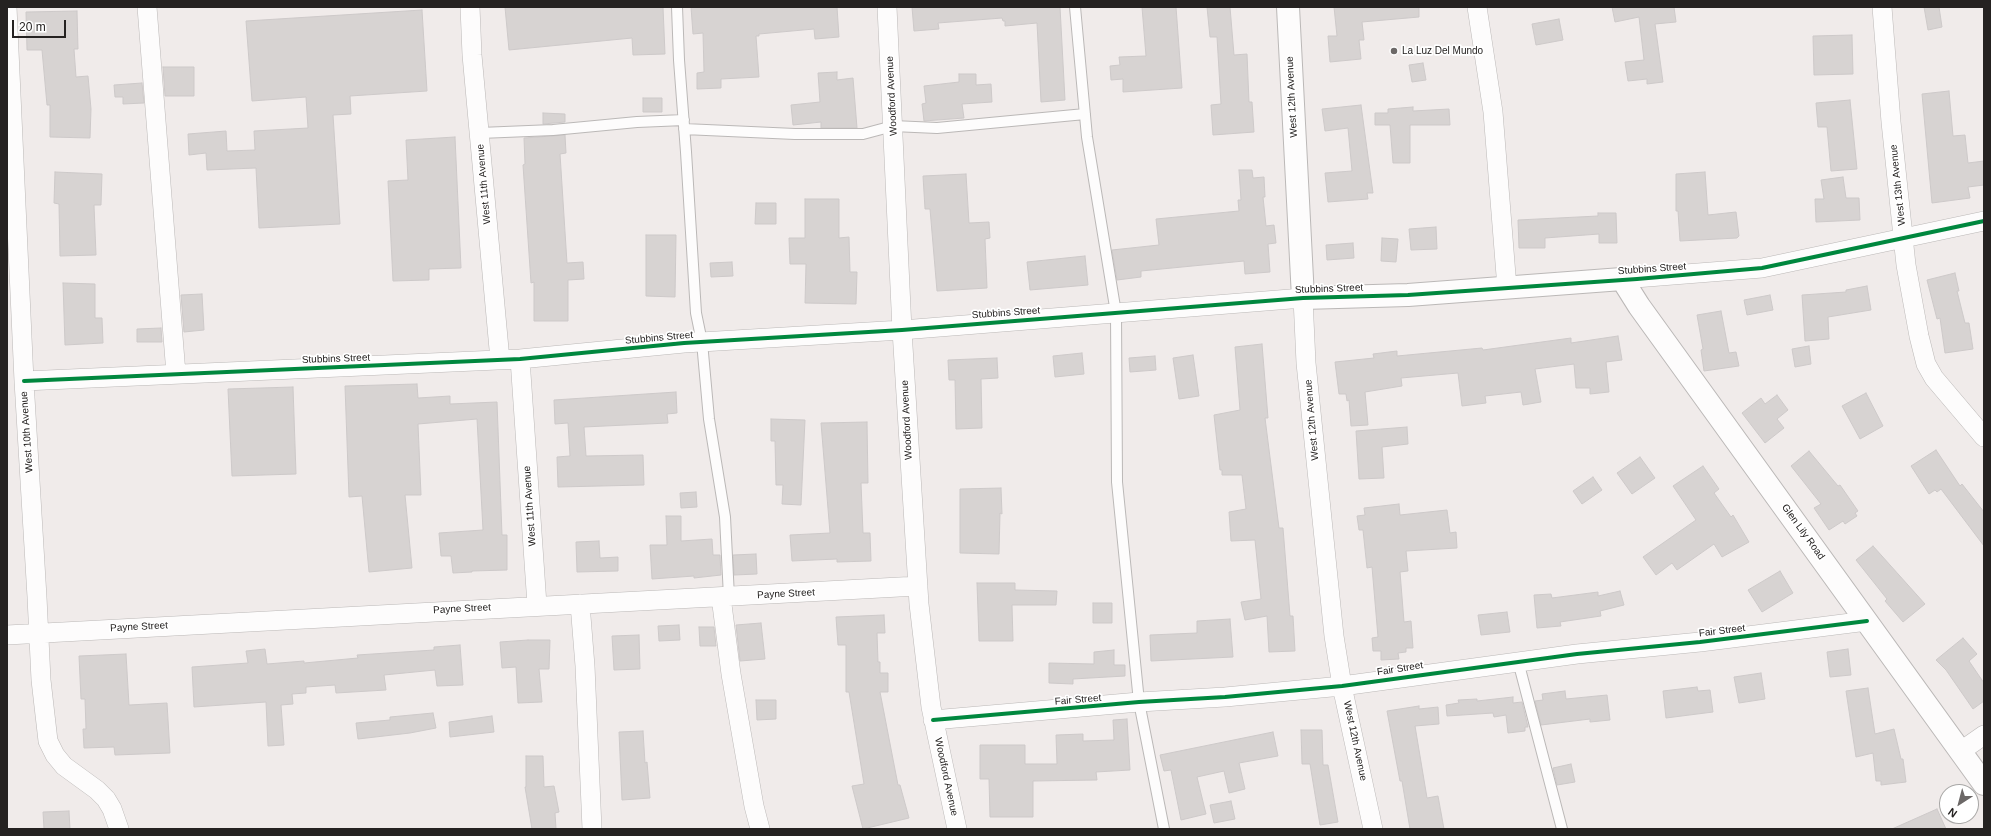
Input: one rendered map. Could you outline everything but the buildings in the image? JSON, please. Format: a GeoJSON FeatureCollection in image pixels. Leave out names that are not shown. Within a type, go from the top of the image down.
{"type":"FeatureCollection","features":[{"type":"Feature","properties":{"kind":"street","name":"West 10th Avenue"},"geometry":{"type":"LineString","coordinates":[[7,7],[24,381],[41,680],[48,741],[51,749],[64,766],[97,790],[106,799],[112,809],[119,829]]}},
{"type":"Feature","properties":{"kind":"street"},"geometry":{"type":"LineString","coordinates":[[147,7],[176,374]]}},
{"type":"Feature","properties":{"kind":"street","name":"West 11th Avenue"},"geometry":{"type":"LineString","coordinates":[[470,7],[500,360]]}},
{"type":"Feature","properties":{"kind":"street","name":"Woodford Avenue"},"geometry":{"type":"LineString","coordinates":[[888,7],[902,330],[918,586],[926,673],[933,720],[957,829]]}},
{"type":"Feature","properties":{"kind":"street","name":"West 12th Avenue"},"geometry":{"type":"LineString","coordinates":[[1288,7],[1306,363],[1322,532],[1334,636],[1342,686],[1373,829]]}},
{"type":"Feature","properties":{"kind":"street"},"geometry":{"type":"LineString","coordinates":[[1477,7],[1492,112],[1507,288]]}},
{"type":"Feature","properties":{"kind":"street","name":"West 13th Avenue"},"geometry":{"type":"LineString","coordinates":[[1882,7],[1890,122],[1906,265],[1919,336],[1926,364],[1947,395],[1984,437]]}},
{"type":"Feature","properties":{"kind":"street","name":"Stubbins Street"},"geometry":{"type":"LineString","coordinates":[[24,381],[520,359],[702,342],[902,330],[1303,298],[1408,295],[1762,268],[1984,221]]}},
{"type":"Feature","properties":{"kind":"street","name":"Glen Lily Road"},"geometry":{"type":"LineString","coordinates":[[1622,279],[1639,306],[1984,784]]}},
{"type":"Feature","properties":{"kind":"street","name":"West 11th Avenue"},"geometry":{"type":"LineString","coordinates":[[520,359],[537,605]]}},
{"type":"Feature","properties":{"kind":"street","name":"Payne Street"},"geometry":{"type":"LineString","coordinates":[[7,635],[537,605],[725,597],[918,586]]}},
{"type":"Feature","properties":{"kind":"street"},"geometry":{"type":"LineString","coordinates":[[725,597],[730,674],[754,806],[760,829]]}},
{"type":"Feature","properties":{"kind":"street"},"geometry":{"type":"LineString","coordinates":[[580,604],[585,666],[592,829]]}},
{"type":"Feature","properties":{"kind":"street","name":"Fair Street"},"geometry":{"type":"LineString","coordinates":[[933,720],[1139,702],[1225,697],[1342,686],[1518,661],[1715,640],[1867,620]]}},
{"type":"Feature","properties":{"kind":"street"},"geometry":{"type":"LineString","coordinates":[[1961,751],[1984,735]]}},
{"type":"Feature","properties":{"kind":"lane"},"geometry":{"type":"LineString","coordinates":[[677,7],[679,60],[696,313],[702,342],[709,419],[724,516],[725,597]]}},
{"type":"Feature","properties":{"kind":"lane"},"geometry":{"type":"LineString","coordinates":[[1075,7],[1085,114],[1116,313],[1117,482],[1139,702],[1164,829]]}},
{"type":"Feature","properties":{"kind":"lane"},"geometry":{"type":"LineString","coordinates":[[480,133],[553,130],[637,122],[684,124],[795,134],[863,134],[893,126],[937,128],[1085,114]]}},
{"type":"Feature","properties":{"kind":"lane"},"geometry":{"type":"LineString","coordinates":[[1518,661],[1562,829]]}},
{"type":"Feature","properties":{"kind":"cycle path"},"geometry":{"type":"LineString","coordinates":[[24,381],[520,359],[684,343],[902,330],[1303,298],[1408,295],[1637,279],[1762,268],[1984,221]]}},
{"type":"Feature","properties":{"kind":"cycle path"},"geometry":{"type":"LineString","coordinates":[[933,720],[1139,702],[1225,697],[1342,686],[1577,654],[1700,642],[1867,621]]}},
{"type":"Feature","properties":{"kind":"place","name":"La Luz Del Mundo"},"geometry":{"type":"Point","coordinates":[1394,51]}}]}
